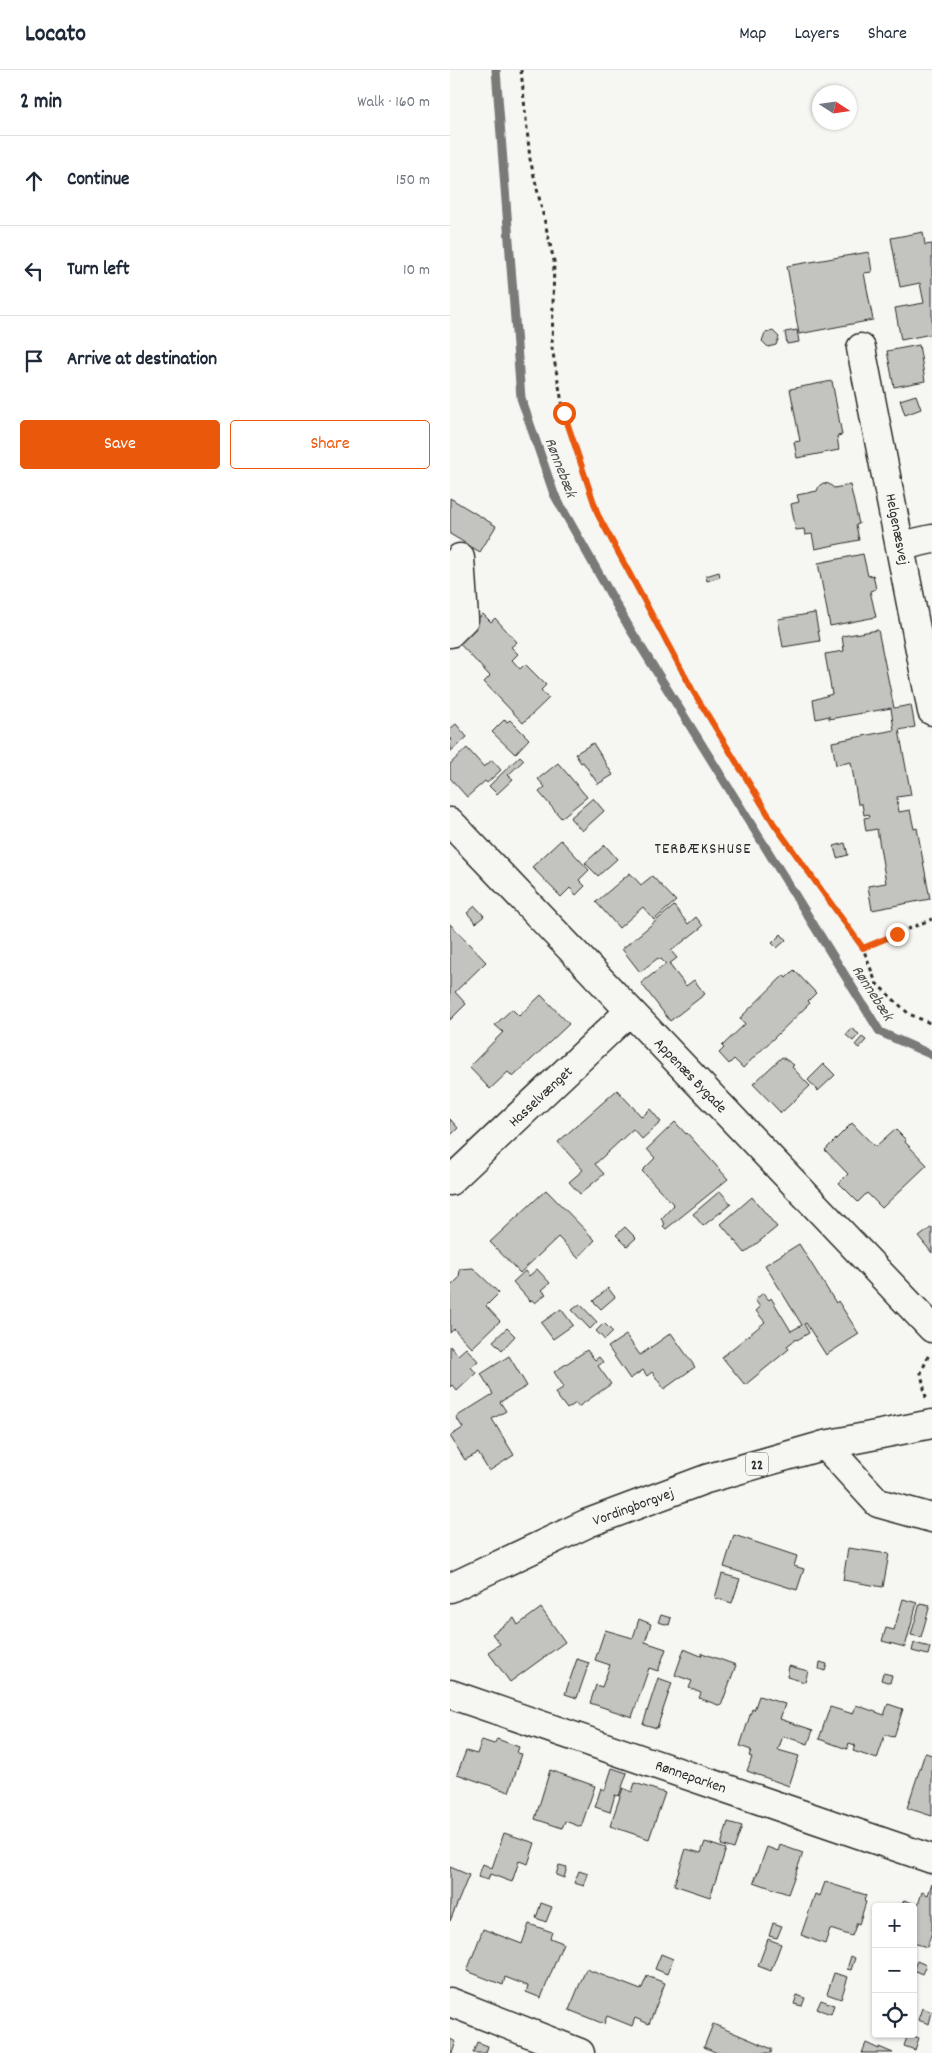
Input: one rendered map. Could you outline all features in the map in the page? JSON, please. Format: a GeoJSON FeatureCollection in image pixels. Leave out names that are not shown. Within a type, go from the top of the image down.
{"type":"FeatureCollection","features":[{"type":"Feature","properties":{"kind":"street","name":"Helgenæsvej"},"geometry":{"type":"LineString","coordinates":[[862,348],[932,711]]}},
{"type":"Feature","properties":{"kind":"street"},"geometry":{"type":"LineString","coordinates":[[901,546],[932,539]]}},
{"type":"Feature","properties":{"kind":"street"},"geometry":{"type":"LineString","coordinates":[[450,633],[464,619],[460,558]]}},
{"type":"Feature","properties":{"kind":"street","name":"Appenæs Bygade"},"geometry":{"type":"LineString","coordinates":[[451,826],[932,1328]]}},
{"type":"Feature","properties":{"kind":"street","name":"Hasselvænget"},"geometry":{"type":"LineString","coordinates":[[450,1181],[630,1011]]}},
{"type":"Feature","properties":{"kind":"street","name":"Vordingborgvej"},"geometry":{"type":"LineString","coordinates":[[450,1588],[588,1523],[706,1479],[825,1445],[932,1424]]}},
{"type":"Feature","properties":{"kind":"street"},"geometry":{"type":"LineString","coordinates":[[825,1445],[878,1504],[932,1518]]}},
{"type":"Feature","properties":{"kind":"street","name":"Rønneparken"},"geometry":{"type":"LineString","coordinates":[[450,1694],[932,1858]]}},
{"type":"Feature","properties":{"kind":"street"},"geometry":{"type":"LineString","coordinates":[[450,2002],[580,2053]]}},
{"type":"Feature","properties":{"kind":"path"},"geometry":{"type":"LineString","coordinates":[[521,70],[530,159],[554,261],[552,348],[564,413],[598,515],[693,691],[774,824],[863,948],[876,983],[909,1014],[932,1024]]}},
{"type":"Feature","properties":{"kind":"path"},"geometry":{"type":"LineString","coordinates":[[863,948],[932,919]]}},
{"type":"Feature","properties":{"kind":"path"},"geometry":{"type":"LineString","coordinates":[[932,1347],[921,1373],[932,1424]]}},
{"type":"Feature","properties":{"kind":"building"},"geometry":{"type":"Polygon","coordinates":[[[923,232],[925,245],[932,244],[932,342],[931,334],[901,340],[895,308],[924,303],[920,283],[900,287],[891,238],[923,232]]]}},
{"type":"Feature","properties":{"kind":"building"},"geometry":{"type":"Polygon","coordinates":[[[869,252],[872,272],[864,273],[873,320],[799,334],[787,266],[869,252]]]}},
{"type":"Feature","properties":{"kind":"building"},"geometry":{"type":"Polygon","coordinates":[[[797,330],[799,342],[787,344],[785,332],[797,330]]]}},
{"type":"Feature","properties":{"kind":"building"},"geometry":{"type":"Polygon","coordinates":[[[773,331],[779,337],[776,345],[768,347],[762,341],[765,333],[773,331]]]}},
{"type":"Feature","properties":{"kind":"building"},"geometry":{"type":"Polygon","coordinates":[[[919,345],[925,381],[894,387],[887,351],[919,345]]]}},
{"type":"Feature","properties":{"kind":"building"},"geometry":{"type":"Polygon","coordinates":[[[832,381],[842,435],[837,436],[839,450],[797,458],[794,442],[800,441],[790,389],[832,381]]]}},
{"type":"Feature","properties":{"kind":"building"},"geometry":{"type":"Polygon","coordinates":[[[916,395],[921,409],[905,415],[900,400],[916,395]]]}},
{"type":"Feature","properties":{"kind":"building"},"geometry":{"type":"Polygon","coordinates":[[[823,483],[829,484],[834,488],[850,485],[859,524],[856,525],[859,540],[815,549],[812,534],[805,535],[804,529],[796,530],[791,504],[799,502],[797,495],[817,491],[823,483]]]}},
{"type":"Feature","properties":{"kind":"building"},"geometry":{"type":"Polygon","coordinates":[[[450,498],[496,526],[480,552],[450,534],[450,498]]]}},
{"type":"Feature","properties":{"kind":"building"},"geometry":{"type":"Polygon","coordinates":[[[863,554],[868,576],[873,575],[876,589],[870,591],[876,617],[830,626],[818,563],[863,554]]]}},
{"type":"Feature","properties":{"kind":"building"},"geometry":{"type":"Polygon","coordinates":[[[719,572],[720,577],[707,581],[706,576],[719,572]]]}},
{"type":"Feature","properties":{"kind":"building"},"geometry":{"type":"Polygon","coordinates":[[[815,613],[820,641],[783,647],[778,619],[815,613]]]}},
{"type":"Feature","properties":{"kind":"building"},"geometry":{"type":"Polygon","coordinates":[[[483,614],[491,622],[495,618],[517,642],[511,647],[518,654],[512,660],[520,669],[525,664],[546,685],[541,690],[549,698],[523,723],[484,682],[490,676],[456,640],[483,614]]]}},
{"type":"Feature","properties":{"kind":"building"},"geometry":{"type":"Polygon","coordinates":[[[878,630],[894,708],[911,705],[915,727],[899,730],[911,795],[897,797],[899,812],[910,810],[914,829],[917,828],[930,899],[872,910],[868,886],[886,883],[877,829],[866,831],[864,818],[870,817],[869,814],[864,815],[862,804],[858,804],[851,762],[836,765],[832,742],[894,730],[891,708],[829,719],[829,716],[816,719],[813,700],[832,694],[825,654],[844,651],[842,636],[878,630]]]}},
{"type":"Feature","properties":{"kind":"building"},"geometry":{"type":"Polygon","coordinates":[[[505,719],[507,722],[510,720],[529,739],[515,754],[492,732],[505,719]]]}},
{"type":"Feature","properties":{"kind":"building"},"geometry":{"type":"Polygon","coordinates":[[[456,724],[467,737],[451,751],[450,729],[456,724]]]}},
{"type":"Feature","properties":{"kind":"building"},"geometry":{"type":"Polygon","coordinates":[[[593,743],[613,775],[598,784],[575,754],[593,743]]]}},
{"type":"Feature","properties":{"kind":"building"},"geometry":{"type":"Polygon","coordinates":[[[467,748],[484,767],[492,760],[501,770],[467,797],[450,778],[450,764],[467,748]]]}},
{"type":"Feature","properties":{"kind":"building"},"geometry":{"type":"Polygon","coordinates":[[[520,756],[524,760],[508,775],[513,779],[497,794],[489,786],[520,756]]]}},
{"type":"Feature","properties":{"kind":"building"},"geometry":{"type":"Polygon","coordinates":[[[558,763],[587,797],[561,818],[539,792],[545,787],[538,779],[558,763]]]}},
{"type":"Feature","properties":{"kind":"building"},"geometry":{"type":"Polygon","coordinates":[[[593,798],[604,811],[582,831],[570,818],[593,798]]]}},
{"type":"Feature","properties":{"kind":"building"},"geometry":{"type":"Polygon","coordinates":[[[561,840],[589,870],[579,880],[585,886],[576,895],[570,888],[561,897],[532,867],[561,840]]]}},
{"type":"Feature","properties":{"kind":"building"},"geometry":{"type":"Polygon","coordinates":[[[845,843],[848,855],[837,858],[834,846],[845,843]]]}},
{"type":"Feature","properties":{"kind":"building"},"geometry":{"type":"Polygon","coordinates":[[[605,845],[617,859],[598,876],[585,863],[605,845]]]}},
{"type":"Feature","properties":{"kind":"building"},"geometry":{"type":"Polygon","coordinates":[[[630,873],[641,885],[652,876],[676,901],[654,920],[643,907],[619,928],[596,902],[630,873]]]}},
{"type":"Feature","properties":{"kind":"building"},"geometry":{"type":"Polygon","coordinates":[[[475,906],[484,916],[476,923],[467,913],[475,906]]]}},
{"type":"Feature","properties":{"kind":"building"},"geometry":{"type":"Polygon","coordinates":[[[674,906],[688,924],[696,917],[703,926],[671,951],[677,958],[669,964],[686,986],[694,980],[705,994],[670,1021],[641,983],[666,964],[658,958],[640,972],[622,949],[674,906]]]}},
{"type":"Feature","properties":{"kind":"building"},"geometry":{"type":"Polygon","coordinates":[[[450,924],[486,962],[455,992],[466,1004],[450,1020],[450,924]]]}},
{"type":"Feature","properties":{"kind":"building"},"geometry":{"type":"Polygon","coordinates":[[[781,934],[786,940],[777,948],[772,943],[781,934]]]}},
{"type":"Feature","properties":{"kind":"building"},"geometry":{"type":"Polygon","coordinates":[[[794,970],[816,993],[808,1001],[810,1003],[743,1068],[734,1059],[729,1064],[719,1053],[724,1048],[722,1046],[745,1024],[740,1018],[784,975],[786,978],[794,970]]]}},
{"type":"Feature","properties":{"kind":"building"},"geometry":{"type":"Polygon","coordinates":[[[541,995],[569,1024],[513,1077],[508,1072],[490,1089],[469,1067],[503,1032],[495,1025],[512,1009],[519,1016],[541,995]]]}},
{"type":"Feature","properties":{"kind":"building"},"geometry":{"type":"Polygon","coordinates":[[[851,1028],[859,1034],[853,1041],[846,1035],[851,1028]]]}},
{"type":"Feature","properties":{"kind":"building"},"geometry":{"type":"Polygon","coordinates":[[[862,1037],[866,1040],[859,1048],[855,1045],[862,1037]]]}},
{"type":"Feature","properties":{"kind":"building"},"geometry":{"type":"Polygon","coordinates":[[[782,1057],[794,1065],[792,1067],[810,1086],[781,1113],[753,1084],[782,1057]]]}},
{"type":"Feature","properties":{"kind":"building"},"geometry":{"type":"Polygon","coordinates":[[[824,1064],[835,1075],[818,1091],[808,1080],[824,1064]]]}},
{"type":"Feature","properties":{"kind":"building"},"geometry":{"type":"Polygon","coordinates":[[[617,1090],[642,1117],[650,1109],[661,1122],[642,1139],[633,1129],[595,1164],[604,1174],[580,1194],[569,1182],[583,1170],[558,1142],[617,1090]]]}},
{"type":"Feature","properties":{"kind":"building"},"geometry":{"type":"Polygon","coordinates":[[[450,1119],[458,1128],[450,1136],[450,1119]]]}},
{"type":"Feature","properties":{"kind":"building"},"geometry":{"type":"Polygon","coordinates":[[[675,1122],[728,1179],[666,1229],[661,1219],[674,1205],[642,1171],[655,1158],[647,1149],[675,1122]]]}},
{"type":"Feature","properties":{"kind":"building"},"geometry":{"type":"Polygon","coordinates":[[[852,1123],[875,1147],[895,1129],[927,1165],[882,1208],[867,1193],[858,1202],[839,1183],[848,1174],[825,1150],[852,1123]]]}},
{"type":"Feature","properties":{"kind":"building"},"geometry":{"type":"Polygon","coordinates":[[[546,1190],[595,1240],[578,1258],[558,1237],[520,1273],[490,1242],[546,1190]]]}},
{"type":"Feature","properties":{"kind":"building"},"geometry":{"type":"Polygon","coordinates":[[[720,1191],[731,1204],[703,1226],[693,1214],[720,1191]]]}},
{"type":"Feature","properties":{"kind":"building"},"geometry":{"type":"Polygon","coordinates":[[[752,1197],[777,1227],[745,1253],[721,1224],[752,1197]]]}},
{"type":"Feature","properties":{"kind":"building"},"geometry":{"type":"Polygon","coordinates":[[[625,1227],[636,1238],[627,1246],[616,1235],[625,1227]]]}},
{"type":"Feature","properties":{"kind":"building"},"geometry":{"type":"Polygon","coordinates":[[[932,1227],[932,1253],[919,1237],[932,1227]]]}},
{"type":"Feature","properties":{"kind":"building"},"geometry":{"type":"Polygon","coordinates":[[[799,1244],[836,1303],[838,1301],[859,1334],[826,1355],[806,1323],[804,1324],[809,1333],[787,1346],[789,1349],[745,1385],[722,1357],[765,1322],[756,1311],[760,1307],[755,1300],[763,1293],[769,1300],[771,1298],[791,1331],[802,1325],[765,1265],[799,1244]]]}},
{"type":"Feature","properties":{"kind":"building"},"geometry":{"type":"Polygon","coordinates":[[[473,1268],[499,1293],[486,1306],[500,1321],[472,1348],[454,1329],[450,1333],[450,1287],[459,1278],[460,1269],[473,1268]]]}},
{"type":"Feature","properties":{"kind":"building"},"geometry":{"type":"Polygon","coordinates":[[[537,1269],[550,1283],[542,1290],[546,1294],[535,1303],[532,1300],[530,1301],[513,1282],[525,1271],[529,1276],[537,1269]]]}},
{"type":"Feature","properties":{"kind":"building"},"geometry":{"type":"Polygon","coordinates":[[[608,1288],[615,1297],[601,1309],[593,1301],[608,1288]]]}},
{"type":"Feature","properties":{"kind":"building"},"geometry":{"type":"Polygon","coordinates":[[[580,1304],[597,1322],[590,1329],[572,1310],[580,1304]]]}},
{"type":"Feature","properties":{"kind":"building"},"geometry":{"type":"Polygon","coordinates":[[[561,1309],[573,1325],[553,1339],[541,1323],[561,1309]]]}},
{"type":"Feature","properties":{"kind":"building"},"geometry":{"type":"Polygon","coordinates":[[[604,1323],[613,1332],[605,1340],[596,1331],[604,1323]]]}},
{"type":"Feature","properties":{"kind":"building"},"geometry":{"type":"Polygon","coordinates":[[[507,1328],[515,1336],[502,1350],[493,1341],[507,1328]]]}},
{"type":"Feature","properties":{"kind":"building"},"geometry":{"type":"Polygon","coordinates":[[[671,1333],[695,1367],[664,1389],[652,1372],[647,1376],[643,1370],[630,1379],[608,1347],[626,1335],[640,1355],[671,1333]]]}},
{"type":"Feature","properties":{"kind":"building"},"geometry":{"type":"Polygon","coordinates":[[[450,1346],[458,1355],[466,1348],[478,1361],[471,1367],[476,1373],[457,1391],[452,1385],[450,1387],[450,1346]]]}},
{"type":"Feature","properties":{"kind":"building"},"geometry":{"type":"Polygon","coordinates":[[[587,1350],[595,1360],[599,1357],[603,1362],[598,1366],[611,1384],[578,1407],[576,1403],[567,1409],[555,1393],[564,1387],[554,1372],[587,1350]]]}},
{"type":"Feature","properties":{"kind":"building"},"geometry":{"type":"Polygon","coordinates":[[[509,1356],[527,1386],[500,1402],[506,1411],[492,1419],[514,1455],[489,1471],[478,1453],[465,1460],[450,1436],[463,1428],[456,1417],[493,1394],[481,1374],[509,1356]]]}},
{"type":"Feature","properties":{"kind":"building"},"geometry":{"type":"Polygon","coordinates":[[[734,1535],[797,1556],[794,1566],[804,1569],[797,1590],[724,1567],[734,1535]]]}},
{"type":"Feature","properties":{"kind":"building"},"geometry":{"type":"Polygon","coordinates":[[[848,1548],[889,1554],[883,1587],[843,1580],[848,1548]]]}},
{"type":"Feature","properties":{"kind":"building"},"geometry":{"type":"Polygon","coordinates":[[[722,1574],[740,1579],[732,1603],[715,1598],[722,1574]]]}},
{"type":"Feature","properties":{"kind":"building"},"geometry":{"type":"Polygon","coordinates":[[[903,1599],[917,1603],[905,1647],[882,1641],[886,1628],[894,1630],[903,1599]]]}},
{"type":"Feature","properties":{"kind":"building"},"geometry":{"type":"Polygon","coordinates":[[[920,1603],[930,1605],[921,1637],[911,1635],[920,1603]]]}},
{"type":"Feature","properties":{"kind":"building"},"geometry":{"type":"Polygon","coordinates":[[[541,1608],[565,1642],[510,1682],[488,1652],[500,1644],[492,1634],[514,1618],[518,1625],[541,1608]]]}},
{"type":"Feature","properties":{"kind":"building"},"geometry":{"type":"Polygon","coordinates":[[[661,1615],[671,1618],[669,1625],[658,1622],[661,1615]]]}},
{"type":"Feature","properties":{"kind":"building"},"geometry":{"type":"Polygon","coordinates":[[[639,1619],[651,1624],[645,1642],[666,1649],[658,1671],[649,1668],[632,1717],[590,1703],[596,1685],[602,1687],[610,1665],[595,1660],[605,1630],[633,1638],[639,1619]]]}},
{"type":"Feature","properties":{"kind":"building"},"geometry":{"type":"Polygon","coordinates":[[[914,1643],[930,1647],[928,1655],[912,1651],[914,1643]]]}},
{"type":"Feature","properties":{"kind":"building"},"geometry":{"type":"Polygon","coordinates":[[[684,1649],[701,1656],[702,1653],[736,1665],[721,1706],[699,1698],[701,1693],[689,1688],[692,1681],[675,1675],[684,1649]]]}},
{"type":"Feature","properties":{"kind":"building"},"geometry":{"type":"Polygon","coordinates":[[[577,1659],[589,1663],[577,1698],[565,1694],[577,1659]]]}},
{"type":"Feature","properties":{"kind":"building"},"geometry":{"type":"Polygon","coordinates":[[[820,1662],[827,1664],[825,1671],[819,1669],[820,1662]]]}},
{"type":"Feature","properties":{"kind":"building"},"geometry":{"type":"Polygon","coordinates":[[[789,1666],[808,1671],[805,1682],[787,1677],[789,1666]]]}},
{"type":"Feature","properties":{"kind":"building"},"geometry":{"type":"Polygon","coordinates":[[[883,1673],[892,1675],[890,1683],[881,1680],[883,1673]]]}},
{"type":"Feature","properties":{"kind":"building"},"geometry":{"type":"Polygon","coordinates":[[[658,1678],[672,1683],[657,1728],[643,1724],[658,1678]]]}},
{"type":"Feature","properties":{"kind":"building"},"geometry":{"type":"Polygon","coordinates":[[[759,1696],[785,1704],[780,1719],[813,1730],[808,1744],[783,1736],[778,1750],[799,1756],[789,1786],[747,1771],[752,1757],[749,1756],[751,1750],[740,1746],[752,1709],[754,1710],[759,1696]]]}},
{"type":"Feature","properties":{"kind":"building"},"geometry":{"type":"Polygon","coordinates":[[[888,1704],[903,1709],[894,1737],[885,1735],[877,1759],[853,1751],[855,1745],[849,1743],[847,1749],[819,1739],[830,1707],[853,1714],[856,1705],[884,1715],[888,1704]]]}},
{"type":"Feature","properties":{"kind":"building"},"geometry":{"type":"Polygon","coordinates":[[[497,1739],[519,1747],[517,1753],[522,1754],[509,1792],[457,1774],[466,1751],[477,1754],[482,1740],[494,1744],[497,1739]]]}},
{"type":"Feature","properties":{"kind":"building"},"geometry":{"type":"Polygon","coordinates":[[[925,1753],[932,1755],[932,1816],[907,1808],[925,1753]]]}},
{"type":"Feature","properties":{"kind":"building"},"geometry":{"type":"Polygon","coordinates":[[[612,1768],[627,1773],[619,1796],[615,1795],[610,1812],[595,1807],[601,1788],[605,1790],[612,1768]]]}},
{"type":"Feature","properties":{"kind":"building"},"geometry":{"type":"Polygon","coordinates":[[[550,1770],[595,1786],[581,1827],[565,1821],[562,1828],[535,1819],[550,1770]]]}},
{"type":"Feature","properties":{"kind":"building"},"geometry":{"type":"Polygon","coordinates":[[[635,1783],[665,1793],[649,1839],[610,1826],[623,1788],[632,1792],[635,1783]]]}},
{"type":"Feature","properties":{"kind":"building"},"geometry":{"type":"Polygon","coordinates":[[[728,1822],[742,1826],[734,1849],[721,1845],[728,1822]]]}},
{"type":"Feature","properties":{"kind":"building"},"geometry":{"type":"Polygon","coordinates":[[[504,1833],[535,1843],[528,1864],[519,1861],[512,1882],[490,1874],[488,1880],[478,1877],[483,1864],[492,1868],[504,1833]]]}},
{"type":"Feature","properties":{"kind":"building"},"geometry":{"type":"Polygon","coordinates":[[[705,1842],[726,1849],[710,1897],[674,1885],[686,1849],[701,1853],[705,1842]]]}},
{"type":"Feature","properties":{"kind":"building"},"geometry":{"type":"Polygon","coordinates":[[[780,1845],[803,1853],[788,1894],[754,1882],[767,1847],[778,1851],[780,1845]]]}},
{"type":"Feature","properties":{"kind":"building"},"geometry":{"type":"Polygon","coordinates":[[[559,1865],[567,1867],[564,1878],[556,1875],[559,1865]]]}},
{"type":"Feature","properties":{"kind":"building"},"geometry":{"type":"Polygon","coordinates":[[[450,1867],[469,1875],[450,1921],[450,1867]]]}},
{"type":"Feature","properties":{"kind":"building"},"geometry":{"type":"Polygon","coordinates":[[[579,1871],[588,1874],[584,1886],[574,1883],[579,1871]]]}},
{"type":"Feature","properties":{"kind":"building"},"geometry":{"type":"Polygon","coordinates":[[[825,1882],[866,1895],[864,1901],[866,1902],[859,1924],[857,1923],[852,1936],[830,1929],[825,1944],[801,1935],[815,1894],[820,1896],[825,1882]]]}},
{"type":"Feature","properties":{"kind":"building"},"geometry":{"type":"Polygon","coordinates":[[[932,1883],[932,1932],[927,1947],[917,1944],[917,1905],[922,1892],[928,1895],[932,1883]]]}},
{"type":"Feature","properties":{"kind":"building"},"geometry":{"type":"Polygon","coordinates":[[[541,1903],[552,1907],[546,1922],[536,1918],[541,1903]]]}},
{"type":"Feature","properties":{"kind":"building"},"geometry":{"type":"Polygon","coordinates":[[[773,1923],[782,1926],[777,1938],[769,1936],[773,1923]]]}},
{"type":"Feature","properties":{"kind":"building"},"geometry":{"type":"Polygon","coordinates":[[[529,1924],[552,1932],[550,1938],[563,1943],[541,1998],[526,1992],[528,1986],[505,1977],[503,1985],[467,1971],[483,1929],[522,1944],[529,1924]]]}},
{"type":"Feature","properties":{"kind":"building"},"geometry":{"type":"Polygon","coordinates":[[[768,1939],[781,1944],[771,1971],[758,1966],[768,1939]]]}},
{"type":"Feature","properties":{"kind":"building"},"geometry":{"type":"Polygon","coordinates":[[[661,1954],[673,1959],[667,1974],[655,1969],[661,1954]]]}},
{"type":"Feature","properties":{"kind":"building"},"geometry":{"type":"Polygon","coordinates":[[[851,1956],[855,1958],[851,1970],[847,1969],[851,1956]]]}},
{"type":"Feature","properties":{"kind":"building"},"geometry":{"type":"Polygon","coordinates":[[[917,1961],[926,1965],[922,1974],[917,1972],[917,1961]]]}},
{"type":"Feature","properties":{"kind":"building"},"geometry":{"type":"Polygon","coordinates":[[[586,1969],[641,1990],[647,1976],[665,1983],[649,2024],[635,2018],[632,2026],[607,2016],[604,2024],[569,2010],[586,1969]]]}},
{"type":"Feature","properties":{"kind":"building"},"geometry":{"type":"Polygon","coordinates":[[[834,1973],[848,1977],[841,1999],[827,1994],[834,1973]]]}},
{"type":"Feature","properties":{"kind":"building"},"geometry":{"type":"Polygon","coordinates":[[[797,1995],[805,1998],[802,2006],[794,2004],[797,1995]]]}},
{"type":"Feature","properties":{"kind":"building"},"geometry":{"type":"Polygon","coordinates":[[[821,2000],[834,2005],[831,2014],[817,2009],[821,2000]]]}},
{"type":"Feature","properties":{"kind":"building"},"geometry":{"type":"Polygon","coordinates":[[[922,2008],[932,2012],[929,2024],[918,2020],[922,2008]]]}},
{"type":"Feature","properties":{"kind":"building"},"geometry":{"type":"Polygon","coordinates":[[[713,2024],[772,2049],[771,2053],[717,2053],[704,2047],[713,2024]]]}},
{"type":"Feature","properties":{"kind":"building"},"geometry":{"type":"Polygon","coordinates":[[[907,2038],[919,2038],[915,2050],[904,2046],[907,2038]]]}},
{"type":"Feature","properties":{"kind":"building"},"geometry":{"type":"Polygon","coordinates":[[[450,2039],[456,2042],[452,2053],[450,2053],[450,2039]]]}},
{"type":"Feature","properties":{"kind":"building"},"geometry":{"type":"Polygon","coordinates":[[[477,2042],[488,2046],[486,2053],[473,2053],[477,2042]]]}},
{"type":"Feature","properties":{"kind":"building"},"geometry":{"type":"Polygon","coordinates":[[[866,2043],[879,2049],[879,2047],[893,2053],[862,2053],[866,2043]]]}},
{"type":"Feature","properties":{"kind":"waterway","name":"Rønnebæk"},"geometry":{"type":"LineString","coordinates":[[496,70],[521,398],[554,494],[630,629],[880,1032],[932,1055]]}},
{"type":"Feature","properties":{"kind":"district","name":"TERBÆKSHUSE"},"geometry":{"type":"Point","coordinates":[703,847]}},
{"type":"Feature","properties":{"kind":"route"},"geometry":{"type":"LineString","coordinates":[[564,413],[598,515],[693,691],[774,824],[863,948],[897,934]]}}]}
